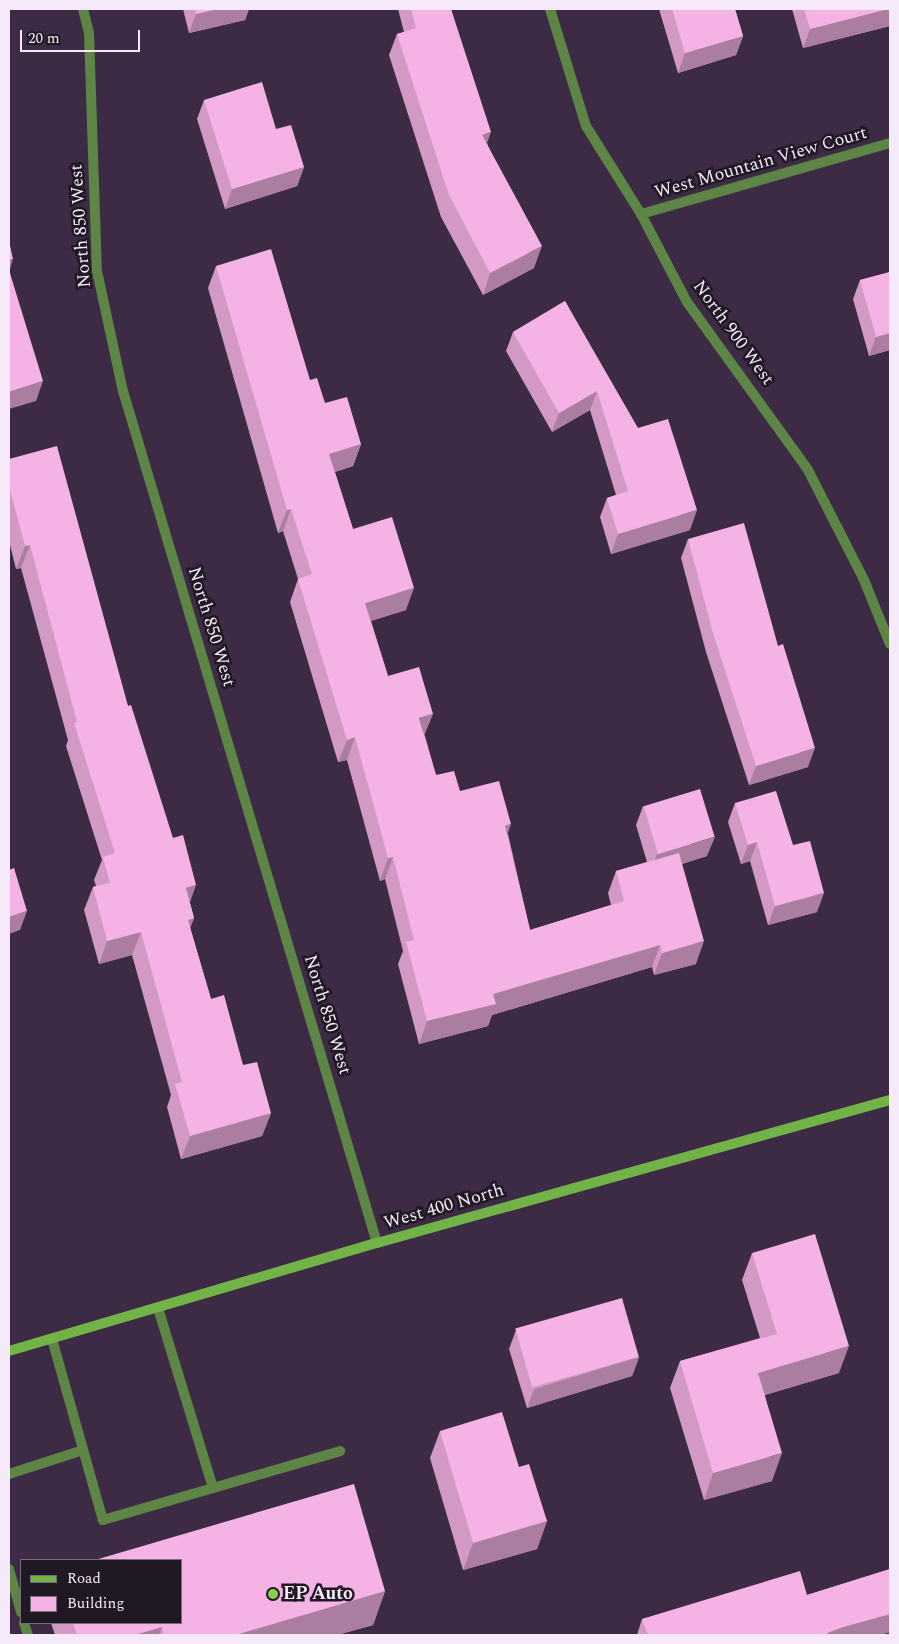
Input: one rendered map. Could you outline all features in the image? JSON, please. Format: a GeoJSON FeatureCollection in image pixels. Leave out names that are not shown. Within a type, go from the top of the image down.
{"type":"FeatureCollection","features":[{"type":"Feature","properties":{"kind":"main road","name":"West 400 North"},"geometry":{"type":"LineString","coordinates":[[9,1351],[377,1243],[890,1100]]}},
{"type":"Feature","properties":{"kind":"street","name":"North 850 West"},"geometry":{"type":"LineString","coordinates":[[83,9],[88,32],[97,271],[123,392],[377,1243]]}},
{"type":"Feature","properties":{"kind":"street","name":"North 900 West"},"geometry":{"type":"LineString","coordinates":[[550,9],[586,126],[641,214],[687,302],[808,470],[864,580],[890,644]]}},
{"type":"Feature","properties":{"kind":"street","name":"West Mountain View Court"},"geometry":{"type":"LineString","coordinates":[[641,214],[890,143]]}},
{"type":"Feature","properties":{"kind":"street"},"geometry":{"type":"LineString","coordinates":[[158,1308],[213,1488]]}},
{"type":"Feature","properties":{"kind":"street"},"geometry":{"type":"LineString","coordinates":[[52,1339],[103,1520],[340,1451]]}},
{"type":"Feature","properties":{"kind":"street"},"geometry":{"type":"LineString","coordinates":[[9,1474],[83,1450]]}},
{"type":"Feature","properties":{"kind":"street"},"geometry":{"type":"LineString","coordinates":[[9,1569],[20,1608]]}},
{"type":"Feature","properties":{"kind":"building"},"geometry":{"type":"Polygon","coordinates":[[[195,9],[218,9],[196,14],[195,9]]]}},
{"type":"Feature","properties":{"kind":"building"},"geometry":{"type":"Polygon","coordinates":[[[411,9],[451,9],[491,132],[482,135],[542,246],[490,273],[449,195],[397,34],[416,28],[411,9]]]}},
{"type":"Feature","properties":{"kind":"building"},"geometry":{"type":"Polygon","coordinates":[[[672,9],[735,9],[743,36],[685,53],[672,9]]]}},
{"type":"Feature","properties":{"kind":"building"},"geometry":{"type":"Polygon","coordinates":[[[804,9],[888,9],[810,29],[804,9]]]}},
{"type":"Feature","properties":{"kind":"building"},"geometry":{"type":"Polygon","coordinates":[[[262,82],[276,129],[291,125],[304,167],[232,189],[204,100],[262,82]]]}},
{"type":"Feature","properties":{"kind":"building"},"geometry":{"type":"Polygon","coordinates":[[[9,241],[13,259],[9,260],[9,241]]]}},
{"type":"Feature","properties":{"kind":"building"},"geometry":{"type":"Polygon","coordinates":[[[271,249],[310,380],[317,378],[325,403],[347,397],[361,444],[329,454],[353,529],[392,517],[414,588],[365,603],[388,676],[419,667],[433,714],[419,718],[436,775],[454,771],[460,791],[499,781],[511,824],[505,826],[530,930],[624,901],[616,871],[679,853],[704,941],[662,953],[660,945],[493,994],[496,1004],[427,1021],[406,942],[414,940],[393,857],[388,858],[355,737],[347,740],[298,579],[312,574],[291,509],[287,510],[216,266],[271,249]]]}},
{"type":"Feature","properties":{"kind":"building"},"geometry":{"type":"Polygon","coordinates":[[[9,270],[43,381],[9,392],[9,270]]]}},
{"type":"Feature","properties":{"kind":"building"},"geometry":{"type":"Polygon","coordinates":[[[890,272],[890,333],[876,337],[860,280],[890,272]]]}},
{"type":"Feature","properties":{"kind":"building"},"geometry":{"type":"Polygon","coordinates":[[[565,301],[638,428],[668,419],[697,510],[618,534],[607,498],[628,491],[597,391],[559,413],[513,332],[565,301]]]}},
{"type":"Feature","properties":{"kind":"building"},"geometry":{"type":"Polygon","coordinates":[[[57,446],[128,706],[131,705],[173,838],[183,835],[196,885],[186,888],[194,918],[188,920],[211,999],[224,995],[243,1065],[257,1062],[271,1113],[190,1136],[175,1084],[182,1082],[141,932],[107,941],[93,887],[110,883],[103,857],[115,853],[74,723],[77,722],[30,545],[25,546],[9,486],[9,459],[57,446]]]}},
{"type":"Feature","properties":{"kind":"building"},"geometry":{"type":"Polygon","coordinates":[[[744,523],[778,646],[783,644],[815,748],[756,766],[713,633],[688,539],[744,523]]]}},
{"type":"Feature","properties":{"kind":"building"},"geometry":{"type":"Polygon","coordinates":[[[700,789],[715,837],[658,854],[644,806],[700,789]]]}},
{"type":"Feature","properties":{"kind":"building"},"geometry":{"type":"Polygon","coordinates":[[[776,791],[793,845],[810,841],[824,893],[775,906],[757,842],[748,845],[735,803],[776,791]]]}},
{"type":"Feature","properties":{"kind":"building"},"geometry":{"type":"Polygon","coordinates":[[[14,868],[27,911],[9,917],[9,870],[14,868]]]}},
{"type":"Feature","properties":{"kind":"building"},"geometry":{"type":"Polygon","coordinates":[[[815,1234],[849,1346],[758,1373],[782,1453],[713,1473],[680,1361],[777,1334],[752,1253],[815,1234]]]}},
{"type":"Feature","properties":{"kind":"building"},"geometry":{"type":"Polygon","coordinates":[[[622,1298],[639,1357],[532,1387],[515,1329],[622,1298]]]}},
{"type":"Feature","properties":{"kind":"building"},"geometry":{"type":"Polygon","coordinates":[[[502,1412],[519,1467],[529,1464],[547,1521],[473,1543],[440,1431],[502,1412]]]}},
{"type":"Feature","properties":{"kind":"building","name":"EP Auto"},"geometry":{"type":"Polygon","coordinates":[[[354,1484],[385,1591],[235,1635],[164,1635],[162,1627],[134,1635],[77,1635],[73,1624],[182,1624],[182,1559],[98,1559],[354,1484]]]}},
{"type":"Feature","properties":{"kind":"building"},"geometry":{"type":"Polygon","coordinates":[[[890,1569],[890,1614],[843,1627],[827,1633],[827,1635],[648,1635],[642,1619],[800,1571],[807,1595],[890,1569]]]}},
{"type":"Feature","properties":{"kind":"place","name":"EP Auto"},"geometry":{"type":"Point","coordinates":[273,1594]}}]}
